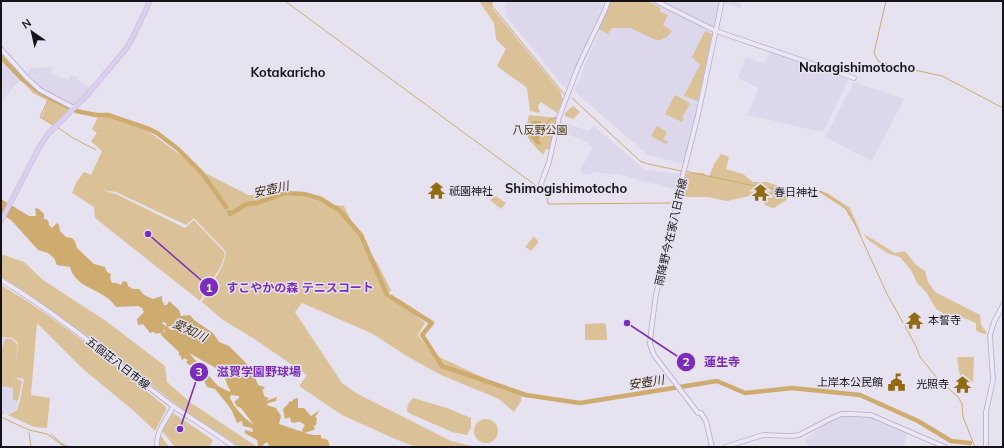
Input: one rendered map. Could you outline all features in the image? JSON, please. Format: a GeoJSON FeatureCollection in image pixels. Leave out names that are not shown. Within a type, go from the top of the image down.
{"type":"FeatureCollection","features":[{"type":"Feature","properties":{"kind":"main road"},"geometry":{"type":"LineString","coordinates":[[1,221],[29,166],[48,134],[74,108],[125,50],[133,37],[150,1]]}},
{"type":"Feature","properties":{"kind":"main road"},"geometry":{"type":"LineString","coordinates":[[541,184],[549,162],[559,117],[578,67],[608,1]]}},
{"type":"Feature","properties":{"kind":"main road"},"geometry":{"type":"LineString","coordinates":[[656,1],[716,31],[854,78]]}},
{"type":"Feature","properties":{"kind":"main road","name":"雨降野今在家八日市線"},"geometry":{"type":"LineString","coordinates":[[712,447],[706,420],[678,389],[657,360],[650,340],[656,294],[666,259],[678,194],[690,150],[722,1]]}},
{"type":"Feature","properties":{"kind":"main road"},"geometry":{"type":"LineString","coordinates":[[1,49],[26,78],[40,90],[74,108]]}},
{"type":"Feature","properties":{"kind":"main road","name":"五個荘八日市線"},"geometry":{"type":"LineString","coordinates":[[1,280],[78,332],[173,406],[234,447]]}},
{"type":"Feature","properties":{"kind":"main road"},"geometry":{"type":"LineString","coordinates":[[986,447],[986,412],[993,380],[990,335],[994,322],[1003,305]]}},
{"type":"Feature","properties":{"kind":"main road"},"geometry":{"type":"LineString","coordinates":[[157,447],[157,437],[160,429],[173,406]]}},
{"type":"Feature","properties":{"kind":"main road"},"geometry":{"type":"LineString","coordinates":[[725,447],[763,435],[799,435],[841,414],[871,415],[945,447]]}},
{"type":"Feature","properties":{"kind":"shaded area"},"geometry":{"type":"Polygon","coordinates":[[[507,1],[605,1],[568,87],[565,88],[507,17],[505,5],[507,1]]]}},
{"type":"Feature","properties":{"kind":"shaded area"},"geometry":{"type":"Polygon","coordinates":[[[612,1],[650,1],[713,33],[685,162],[680,163],[648,155],[574,91],[612,1]]]}},
{"type":"Feature","properties":{"kind":"shaded area"},"geometry":{"type":"Polygon","coordinates":[[[662,1],[721,1],[715,25],[712,26],[662,1]]]}},
{"type":"Feature","properties":{"kind":"shaded area"},"geometry":{"type":"Polygon","coordinates":[[[725,1],[742,1],[741,8],[724,4],[725,1]]]}},
{"type":"Feature","properties":{"kind":"shaded area"},"geometry":{"type":"Polygon","coordinates":[[[770,52],[849,79],[822,132],[748,115],[758,88],[738,78],[746,57],[765,64],[770,52]]]}},
{"type":"Feature","properties":{"kind":"shaded area"},"geometry":{"type":"Polygon","coordinates":[[[1,60],[20,80],[1,102],[1,60]]]}},
{"type":"Feature","properties":{"kind":"shaded area"},"geometry":{"type":"Polygon","coordinates":[[[53,67],[51,74],[69,80],[71,75],[92,88],[75,106],[55,99],[26,76],[31,68],[53,67]]]}},
{"type":"Feature","properties":{"kind":"shaded area"},"geometry":{"type":"Polygon","coordinates":[[[854,82],[904,99],[872,161],[825,137],[854,82]]]}},
{"type":"Feature","properties":{"kind":"shaded area"},"geometry":{"type":"Polygon","coordinates":[[[561,121],[588,131],[594,126],[645,170],[681,174],[677,190],[621,175],[595,172],[586,175],[580,170],[593,148],[586,142],[559,130],[561,121]]]}},
{"type":"Feature","properties":{"kind":"shaded area"},"geometry":{"type":"Polygon","coordinates":[[[2,338],[12,339],[17,343],[16,377],[23,380],[16,409],[7,414],[1,412],[2,338]]]}},
{"type":"Feature","properties":{"kind":"shaded area"},"geometry":{"type":"Polygon","coordinates":[[[841,417],[870,417],[908,433],[903,447],[810,447],[804,440],[827,423],[841,417]]]}},
{"type":"Feature","properties":{"kind":"green space"},"geometry":{"type":"Polygon","coordinates":[[[479,1],[493,1],[492,8],[560,91],[563,100],[557,113],[541,102],[538,106],[540,113],[530,111],[527,88],[497,66],[506,49],[496,39],[494,23],[479,1]]]}},
{"type":"Feature","properties":{"kind":"green space"},"geometry":{"type":"Polygon","coordinates":[[[610,1],[647,1],[661,8],[659,11],[668,15],[663,25],[672,31],[666,38],[661,40],[656,40],[630,28],[612,28],[608,34],[599,29],[610,1]]]}},
{"type":"Feature","properties":{"kind":"green space"},"geometry":{"type":"Polygon","coordinates":[[[705,31],[712,34],[698,101],[684,96],[700,65],[692,57],[705,31]]]}},
{"type":"Feature","properties":{"kind":"green space"},"geometry":{"type":"Polygon","coordinates":[[[21,80],[54,102],[67,108],[68,111],[53,125],[41,118],[48,101],[33,93],[21,80]]]}},
{"type":"Feature","properties":{"kind":"green space"},"geometry":{"type":"Polygon","coordinates":[[[675,95],[690,103],[682,118],[684,119],[682,122],[665,114],[675,95]]]}},
{"type":"Feature","properties":{"kind":"green space"},"geometry":{"type":"Polygon","coordinates":[[[573,106],[580,112],[573,119],[565,116],[565,113],[573,106]]]}},
{"type":"Feature","properties":{"kind":"green space","name":"八反野公園"},"geometry":{"type":"Polygon","coordinates":[[[529,115],[557,118],[550,150],[546,149],[543,155],[530,141],[525,131],[529,115]]]}},
{"type":"Feature","properties":{"kind":"green space"},"geometry":{"type":"Polygon","coordinates":[[[98,117],[108,117],[148,131],[205,173],[248,195],[298,195],[333,205],[344,206],[358,234],[377,263],[391,290],[389,293],[425,323],[418,335],[431,353],[522,396],[521,401],[514,412],[499,399],[441,375],[405,355],[373,334],[302,303],[295,312],[342,383],[356,393],[451,441],[476,447],[416,447],[342,415],[299,386],[307,375],[253,338],[223,320],[202,302],[223,265],[226,252],[194,218],[186,225],[116,192],[101,190],[116,194],[185,228],[194,220],[225,253],[222,264],[200,301],[95,218],[94,207],[72,193],[76,183],[84,172],[91,175],[102,151],[91,141],[97,133],[92,129],[98,117]]]}},
{"type":"Feature","properties":{"kind":"green space"},"geometry":{"type":"Polygon","coordinates":[[[657,126],[667,132],[663,139],[668,142],[666,144],[651,136],[657,126]]]}},
{"type":"Feature","properties":{"kind":"green space"},"geometry":{"type":"Polygon","coordinates":[[[721,154],[729,157],[726,169],[743,174],[753,182],[767,182],[790,190],[812,188],[827,193],[850,208],[862,236],[845,209],[820,193],[813,191],[798,192],[774,208],[765,205],[761,194],[757,191],[750,196],[727,201],[708,197],[684,197],[682,193],[684,190],[682,187],[686,173],[703,173],[709,177],[714,164],[721,154]]]}},
{"type":"Feature","properties":{"kind":"green space"},"geometry":{"type":"Polygon","coordinates":[[[496,196],[506,203],[501,209],[490,200],[496,196]]]}},
{"type":"Feature","properties":{"kind":"green space"},"geometry":{"type":"Polygon","coordinates":[[[864,234],[895,253],[905,251],[916,265],[925,271],[928,282],[935,292],[980,315],[981,325],[987,333],[985,334],[978,332],[976,330],[976,323],[957,315],[949,317],[936,309],[926,292],[917,283],[911,270],[900,257],[887,253],[867,239],[864,234]]]}},
{"type":"Feature","properties":{"kind":"green space"},"geometry":{"type":"Polygon","coordinates":[[[534,236],[538,243],[531,251],[525,247],[534,236]]]}},
{"type":"Feature","properties":{"kind":"green space"},"geometry":{"type":"Polygon","coordinates":[[[1,254],[24,262],[43,280],[106,321],[165,366],[167,382],[191,403],[257,447],[240,447],[185,411],[89,337],[24,291],[1,277],[1,254]]]}},
{"type":"Feature","properties":{"kind":"green space"},"geometry":{"type":"Polygon","coordinates":[[[1,285],[65,328],[166,407],[166,410],[155,431],[134,411],[83,369],[37,323],[31,395],[50,398],[47,428],[34,427],[8,415],[17,410],[24,379],[14,377],[22,382],[18,401],[13,400],[13,388],[1,386],[1,351],[5,339],[11,339],[17,344],[16,364],[18,342],[12,338],[1,337],[1,285]]]}},
{"type":"Feature","properties":{"kind":"green space"},"geometry":{"type":"Polygon","coordinates":[[[604,323],[606,325],[607,340],[585,340],[585,324],[604,323]]]}},
{"type":"Feature","properties":{"kind":"green space"},"geometry":{"type":"Polygon","coordinates":[[[974,357],[973,382],[967,384],[961,377],[957,358],[974,357]]]}},
{"type":"Feature","properties":{"kind":"green space"},"geometry":{"type":"Polygon","coordinates":[[[413,398],[447,408],[471,418],[471,428],[467,435],[452,432],[411,414],[407,411],[408,404],[413,398]]]}},
{"type":"Feature","properties":{"kind":"green space"},"geometry":{"type":"Polygon","coordinates":[[[173,413],[213,440],[209,447],[175,447],[162,431],[173,413]]]}},
{"type":"Feature","properties":{"kind":"green space"},"geometry":{"type":"Polygon","coordinates":[[[486,419],[495,422],[498,431],[495,440],[486,443],[477,440],[474,431],[477,422],[486,419]]]}},
{"type":"Feature","properties":{"kind":"green space"},"geometry":{"type":"Polygon","coordinates":[[[160,437],[162,437],[169,447],[159,447],[160,437]]]}},
{"type":"Feature","properties":{"kind":"water"},"geometry":{"type":"Polygon","coordinates":[[[532,121],[541,121],[541,124],[536,125],[540,129],[547,123],[546,127],[541,130],[539,141],[541,144],[537,145],[529,133],[529,128],[532,121]]]}},
{"type":"Feature","properties":{"kind":"water"},"geometry":{"type":"Polygon","coordinates":[[[1,199],[29,216],[36,216],[35,208],[39,209],[44,214],[44,219],[48,220],[49,225],[52,228],[57,223],[60,231],[66,237],[72,238],[75,241],[77,248],[94,264],[105,267],[107,272],[111,274],[110,278],[112,283],[121,285],[123,281],[127,282],[128,286],[133,289],[139,289],[144,295],[153,299],[162,296],[164,305],[167,305],[169,301],[179,310],[181,316],[190,315],[194,320],[213,333],[219,342],[229,346],[250,367],[258,365],[260,367],[259,369],[263,372],[266,371],[267,378],[262,378],[261,374],[253,370],[253,372],[258,385],[265,387],[262,391],[264,392],[265,397],[269,398],[266,401],[277,397],[276,401],[268,403],[267,405],[276,408],[281,416],[279,424],[303,432],[302,430],[305,425],[300,422],[291,422],[290,417],[285,419],[283,409],[289,403],[288,402],[291,402],[294,399],[298,398],[298,408],[304,408],[311,416],[320,410],[315,417],[317,418],[316,425],[313,426],[315,428],[314,430],[304,433],[321,435],[321,438],[328,440],[330,447],[270,447],[267,442],[262,447],[259,447],[257,440],[245,433],[245,430],[253,432],[252,428],[243,426],[242,421],[237,423],[232,411],[215,389],[207,387],[200,372],[198,372],[198,375],[194,370],[193,365],[189,365],[186,362],[188,360],[184,358],[182,361],[179,352],[160,334],[163,333],[150,333],[143,324],[138,325],[137,319],[144,312],[142,308],[138,306],[116,307],[105,296],[84,285],[78,280],[73,275],[70,267],[57,265],[54,258],[48,253],[38,250],[12,221],[1,213],[1,199]],[[165,322],[161,323],[164,332],[173,330],[171,326],[167,327],[165,322]],[[189,353],[218,386],[230,392],[223,372],[189,353]],[[231,395],[230,398],[240,413],[254,425],[241,408],[236,406],[234,402],[239,398],[239,396],[231,395]]]}},
{"type":"Feature","properties":{"kind":"waterway"},"geometry":{"type":"LineString","coordinates":[[285,1],[546,193],[548,204],[671,203]]}},
{"type":"Feature","properties":{"kind":"waterway"},"geometry":{"type":"LineString","coordinates":[[488,1],[564,94]]}},
{"type":"Feature","properties":{"kind":"waterway"},"geometry":{"type":"LineString","coordinates":[[886,1],[874,53],[878,61],[942,76],[1003,108]]}},
{"type":"Feature","properties":{"kind":"waterway","name":"安壺川"},"geometry":{"type":"LineString","coordinates":[[1,57],[22,79],[41,93],[68,107]]}},
{"type":"Feature","properties":{"kind":"waterway"},"geometry":{"type":"LineString","coordinates":[[49,98],[40,117],[53,125]]}},
{"type":"Feature","properties":{"kind":"waterway"},"geometry":{"type":"LineString","coordinates":[[572,98],[640,161],[682,171]]}},
{"type":"Feature","properties":{"kind":"waterway","name":"安壺川"},"geometry":{"type":"LineString","coordinates":[[76,111],[96,115],[108,115],[157,133],[178,149],[202,173],[226,207]]}},
{"type":"Feature","properties":{"kind":"waterway"},"geometry":{"type":"LineString","coordinates":[[547,125],[549,120],[556,117]]}},
{"type":"Feature","properties":{"kind":"waterway"},"geometry":{"type":"LineString","coordinates":[[57,127],[73,138],[96,150]]}},
{"type":"Feature","properties":{"kind":"waterway"},"geometry":{"type":"LineString","coordinates":[[685,171],[755,186],[793,191],[812,190],[822,192],[841,204],[846,209],[855,224],[887,294],[916,346],[920,357],[937,378],[958,397],[962,404],[963,417],[975,447]]}},
{"type":"Feature","properties":{"kind":"waterway","name":"安壺川"},"geometry":{"type":"LineString","coordinates":[[229,212],[230,214],[247,204],[258,203],[285,193],[304,194],[321,199],[340,211],[361,235],[387,295]]}},
{"type":"Feature","properties":{"kind":"waterway","name":"安壺川"},"geometry":{"type":"LineString","coordinates":[[391,297],[432,323],[422,335],[442,366],[526,395],[580,403],[717,381],[745,393],[792,388],[860,395],[918,421],[951,441],[970,443]]}},
{"type":"Feature","properties":{"kind":"waterway","name":"愛知川"},"geometry":{"type":"LineString","coordinates":[[158,323],[173,334]]}},
{"type":"Feature","properties":{"kind":"waterway"},"geometry":{"type":"LineString","coordinates":[[1,417],[29,430],[47,434],[65,447]]}},
{"type":"Feature","properties":{"kind":"waterway"},"geometry":{"type":"LineString","coordinates":[[260,427],[260,447]]}},
{"type":"Feature","properties":{"kind":"waterway"},"geometry":{"type":"LineString","coordinates":[[29,433],[31,447]]}},
{"type":"Feature","properties":{"kind":"waterway"},"geometry":{"type":"LineString","coordinates":[[51,434],[62,444],[70,447]]}},
{"type":"Feature","properties":{"kind":"waterway"},"geometry":{"type":"LineString","coordinates":[[75,447],[81,447]]}},
{"type":"Feature","properties":{"kind":"place","name":"祇園神社"},"geometry":{"type":"Point","coordinates":[436,191]}},
{"type":"Feature","properties":{"kind":"place","name":"春日神社"},"geometry":{"type":"Point","coordinates":[761,192]}},
{"type":"Feature","properties":{"kind":"place","name":"すこやかの森 テニスコート"},"geometry":{"type":"Point","coordinates":[148,234]}},
{"type":"Feature","properties":{"kind":"place","name":"本誓寺"},"geometry":{"type":"Point","coordinates":[915,320]}},
{"type":"Feature","properties":{"kind":"place","name":"蓮生寺"},"geometry":{"type":"Point","coordinates":[627,323]}},
{"type":"Feature","properties":{"kind":"place","name":"上岸本公民館"},"geometry":{"type":"Point","coordinates":[896,382]}},
{"type":"Feature","properties":{"kind":"place","name":"光照寺"},"geometry":{"type":"Point","coordinates":[962,384]}},
{"type":"Feature","properties":{"kind":"place","name":"滋賀学園野球場"},"geometry":{"type":"Point","coordinates":[180,429]}},
{"type":"Feature","properties":{"kind":"district","name":"Nakagishimotocho"},"geometry":{"type":"Point","coordinates":[857,67]}},
{"type":"Feature","properties":{"kind":"district","name":"Kotakaricho"},"geometry":{"type":"Point","coordinates":[288,72]}},
{"type":"Feature","properties":{"kind":"district","name":"Shimogishimotocho"},"geometry":{"type":"Point","coordinates":[566,188]}}]}
